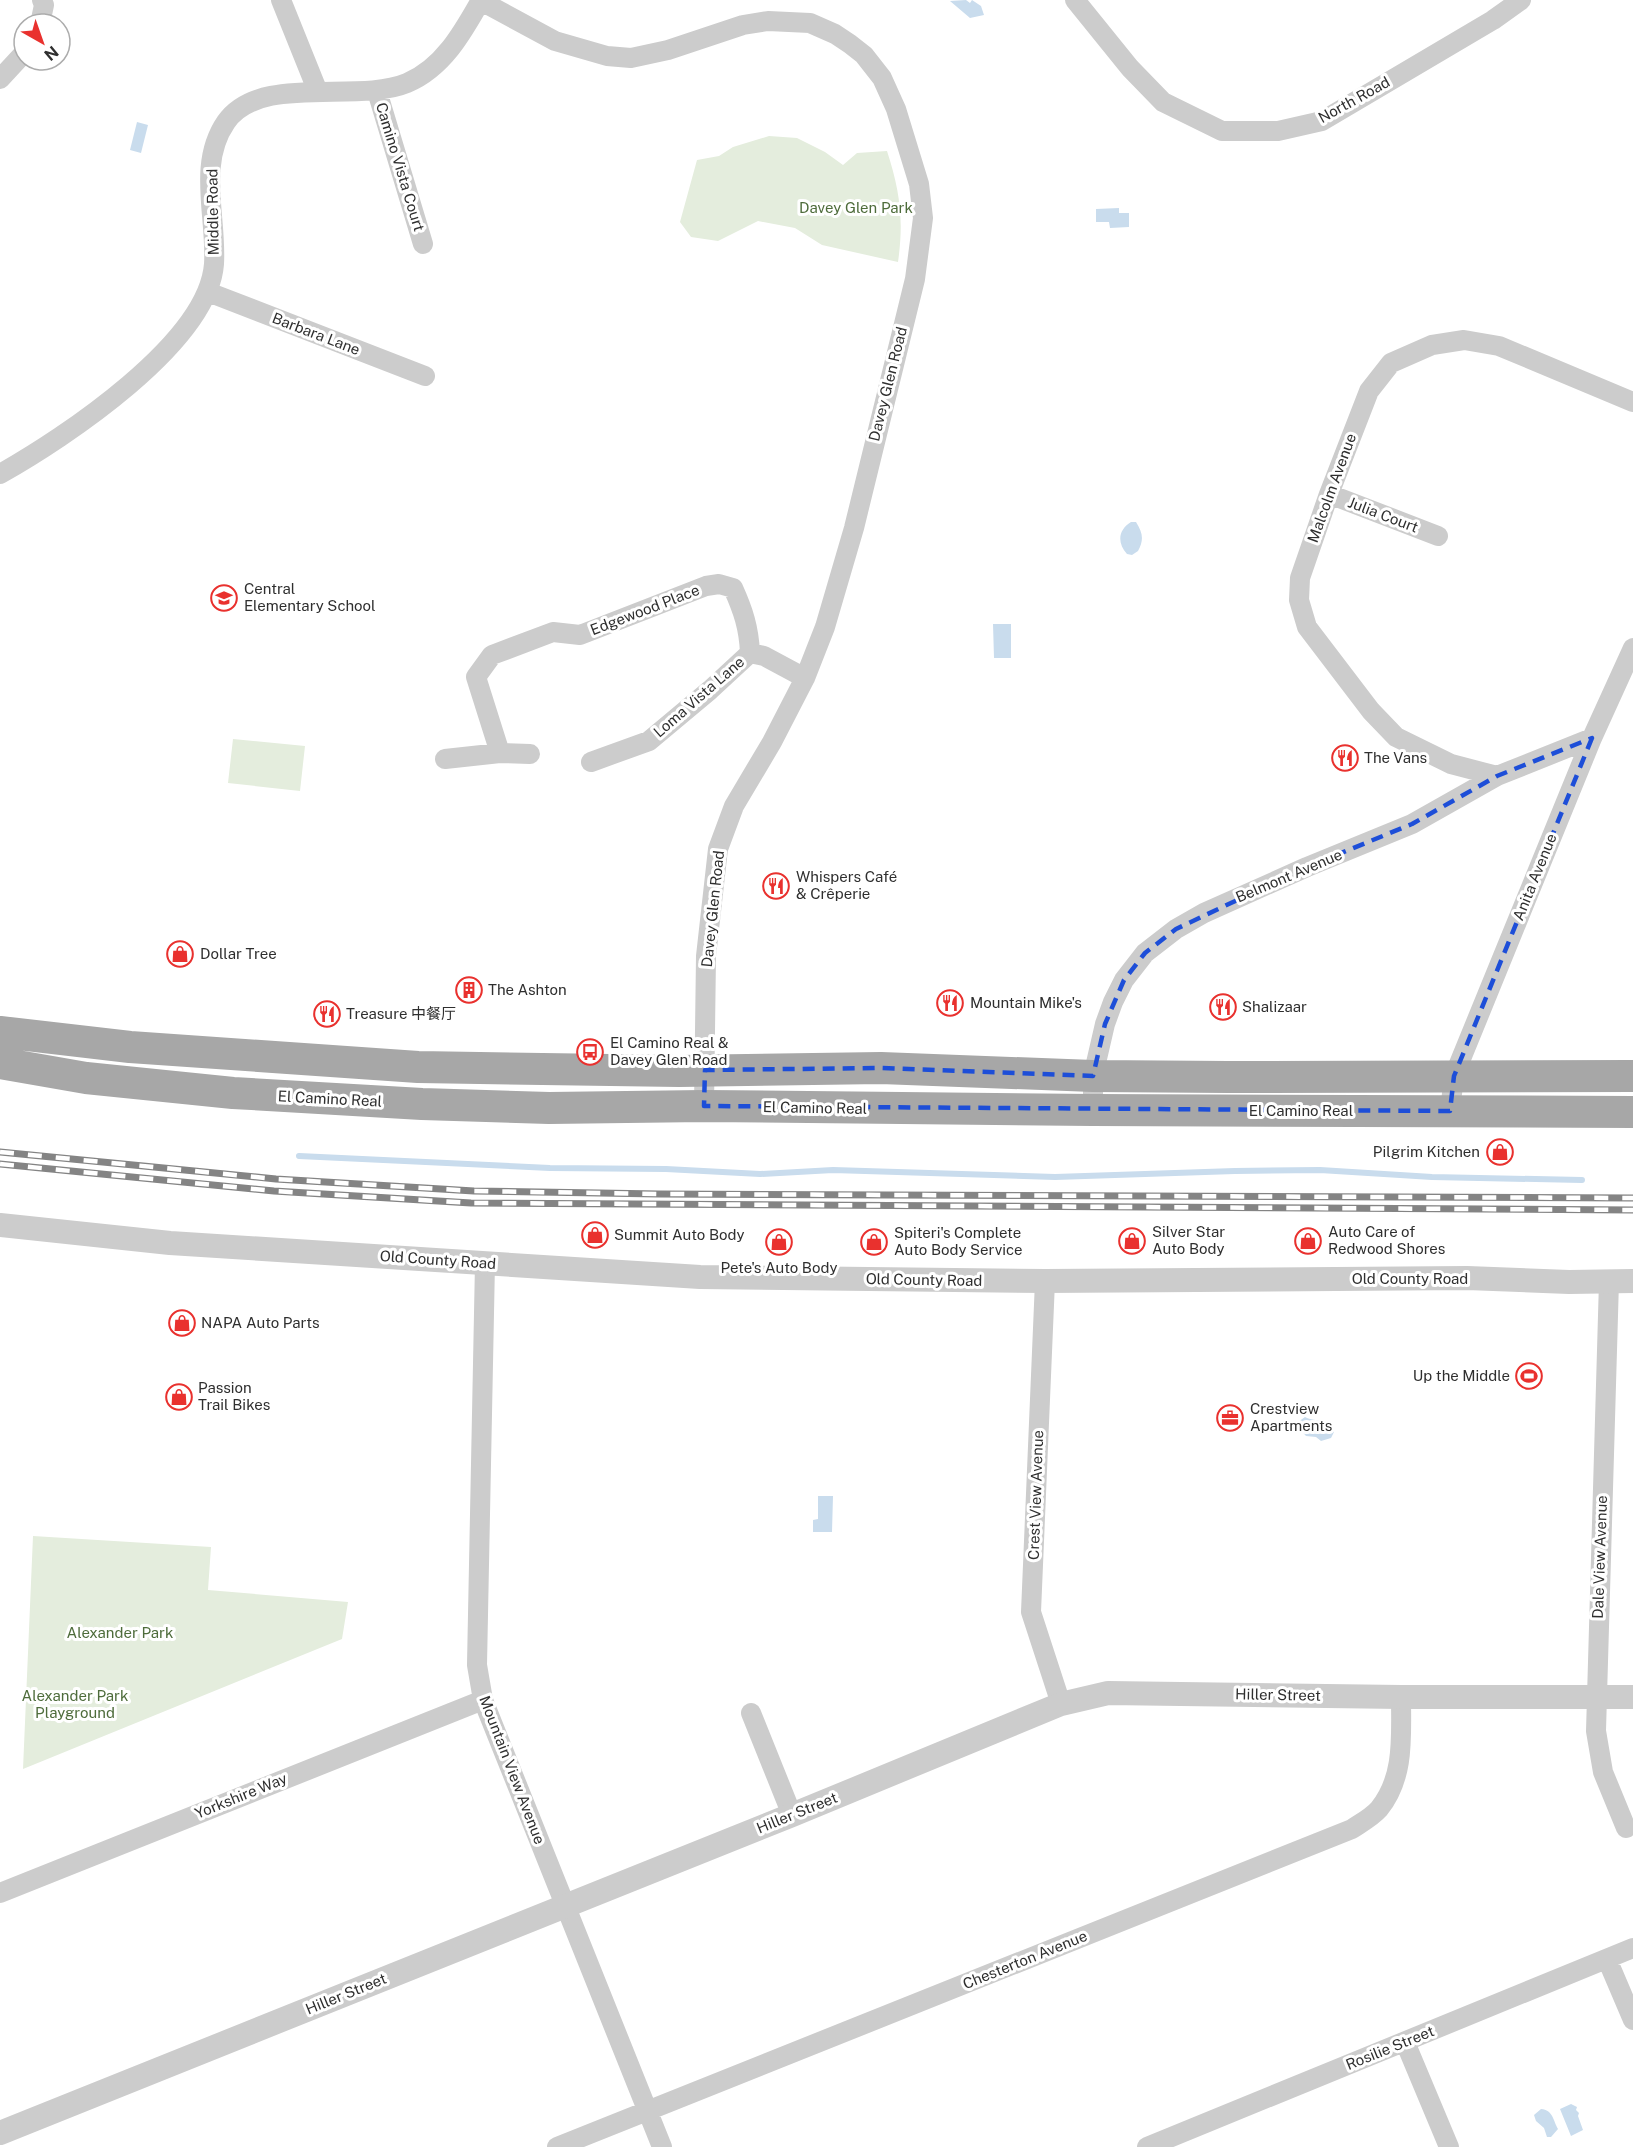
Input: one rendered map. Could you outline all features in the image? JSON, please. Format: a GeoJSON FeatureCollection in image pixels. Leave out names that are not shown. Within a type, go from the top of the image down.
{"type":"FeatureCollection","features":[{"type":"Feature","properties":{"kind":"main road"},"geometry":{"type":"LineString","coordinates":[[0,1032],[130,1047],[418,1068],[645,1071],[881,1068],[1093,1076],[1633,1076]]}},
{"type":"Feature","properties":{"kind":"main road","name":"El Camino Real"},"geometry":{"type":"LineString","coordinates":[[0,1063],[96,1079],[312,1099],[549,1108],[704,1106],[1633,1112]]}},
{"type":"Feature","properties":{"kind":"street"},"geometry":{"type":"LineString","coordinates":[[281,0],[318,92]]}},
{"type":"Feature","properties":{"kind":"street","name":"North Road"},"geometry":{"type":"LineString","coordinates":[[1075,0],[1130,68],[1163,102],[1222,131],[1278,131],[1322,121],[1493,20],[1521,0]]}},
{"type":"Feature","properties":{"kind":"street","name":"Middle Road"},"geometry":{"type":"LineString","coordinates":[[0,474],[59,439],[125,387],[175,341],[187,326],[208,291],[214,265],[210,170],[216,142],[226,121],[244,105],[263,96],[377,91],[407,83],[428,71],[447,53],[481,1]]}},
{"type":"Feature","properties":{"kind":"street","name":"Davey Glen Road"},"geometry":{"type":"LineString","coordinates":[[481,1],[555,41],[607,56],[631,58],[668,50],[744,25],[768,21],[810,23],[835,34],[850,44],[864,56],[882,78],[896,109],[919,184],[922,200],[921,228],[915,279],[854,528],[825,627],[805,678],[772,742],[734,806],[718,849],[706,956],[704,1106]]}},
{"type":"Feature","properties":{"kind":"street"},"geometry":{"type":"LineString","coordinates":[[0,80],[12,66]]}},
{"type":"Feature","properties":{"kind":"street","name":"Camino Vista Court"},"geometry":{"type":"LineString","coordinates":[[377,91],[423,244]]}},
{"type":"Feature","properties":{"kind":"street","name":"Barbara Lane"},"geometry":{"type":"LineString","coordinates":[[208,291],[425,376]]}},
{"type":"Feature","properties":{"kind":"street","name":"Malcolm Avenue"},"geometry":{"type":"LineString","coordinates":[[1497,776],[1451,764],[1396,736],[1371,711],[1307,627],[1299,600],[1300,578],[1329,494],[1368,391],[1391,363],[1432,345],[1464,340],[1499,346],[1633,402]]}},
{"type":"Feature","properties":{"kind":"street","name":"Julia Court"},"geometry":{"type":"LineString","coordinates":[[1329,494],[1437,536]]}},
{"type":"Feature","properties":{"kind":"street","name":"Edgewood Place"},"geometry":{"type":"LineString","coordinates":[[500,753],[476,677],[492,655],[553,632],[580,635],[706,586],[720,585],[733,588],[743,609],[749,631],[750,653]]}},
{"type":"Feature","properties":{"kind":"street","name":"Anita Avenue"},"geometry":{"type":"LineString","coordinates":[[1450,1111],[1454,1076],[1592,738],[1633,648]]}},
{"type":"Feature","properties":{"kind":"street","name":"Loma Vista Lane"},"geometry":{"type":"LineString","coordinates":[[591,762],[649,741],[750,653],[764,656],[805,678]]}},
{"type":"Feature","properties":{"kind":"street","name":"Belmont Avenue"},"geometry":{"type":"LineString","coordinates":[[1093,1110],[1093,1076],[1105,1024],[1113,1002],[1124,980],[1145,953],[1176,929],[1204,913],[1296,872],[1412,824],[1497,776],[1592,738]]}},
{"type":"Feature","properties":{"kind":"street"},"geometry":{"type":"LineString","coordinates":[[445,759],[500,753],[530,754]]}},
{"type":"Feature","properties":{"kind":"street","name":"Old County Road"},"geometry":{"type":"LineString","coordinates":[[0,1225],[170,1243],[700,1277],[1045,1281],[1467,1278],[1569,1282],[1633,1281]]}},
{"type":"Feature","properties":{"kind":"street","name":"Mountain View Avenue"},"geometry":{"type":"LineString","coordinates":[[485,1263],[477,1665],[483,1700],[662,2147]]}},
{"type":"Feature","properties":{"kind":"street","name":"Crest View Avenue"},"geometry":{"type":"LineString","coordinates":[[1045,1281],[1031,1612],[1061,1704]]}},
{"type":"Feature","properties":{"kind":"street","name":"Dale View Avenue"},"geometry":{"type":"LineString","coordinates":[[1609,1281],[1596,1731],[1604,1772],[1626,1828]]}},
{"type":"Feature","properties":{"kind":"street","name":"Hiller Street"},"geometry":{"type":"LineString","coordinates":[[0,2133],[792,1815],[1061,1704],[1108,1693],[1633,1697]]}},
{"type":"Feature","properties":{"kind":"street","name":"Chesterton Avenue"},"geometry":{"type":"LineString","coordinates":[[557,2147],[1353,1829],[1378,1811],[1393,1787],[1401,1757],[1401,1697]]}},
{"type":"Feature","properties":{"kind":"street","name":"Yorkshire Way"},"geometry":{"type":"LineString","coordinates":[[0,1893],[483,1700]]}},
{"type":"Feature","properties":{"kind":"street"},"geometry":{"type":"LineString","coordinates":[[751,1713],[792,1815]]}},
{"type":"Feature","properties":{"kind":"street","name":"Rosilie Street"},"geometry":{"type":"LineString","coordinates":[[1147,2147],[1633,1948]]}},
{"type":"Feature","properties":{"kind":"street"},"geometry":{"type":"LineString","coordinates":[[1607,1959],[1633,2020]]}},
{"type":"Feature","properties":{"kind":"street"},"geometry":{"type":"LineString","coordinates":[[1405,2042],[1449,2147]]}},
{"type":"Feature","properties":{"kind":"highlighted area"},"geometry":{"type":"Polygon","coordinates":[[[1592,738],[1454,1076],[1450,1111],[704,1106],[705,1070],[881,1068],[1093,1076],[1105,1024],[1124,980],[1145,953],[1176,929],[1307,867],[1412,824],[1497,776],[1592,738]]]}},
{"type":"Feature","properties":{"kind":"green space","name":"Davey Glen Park"},"geometry":{"type":"Polygon","coordinates":[[[769,136],[797,138],[825,152],[843,165],[857,153],[887,151],[900,206],[901,233],[898,262],[822,245],[795,228],[758,221],[718,241],[691,237],[680,222],[697,160],[719,156],[733,147],[769,136]]]}},
{"type":"Feature","properties":{"kind":"green space"},"geometry":{"type":"Polygon","coordinates":[[[233,739],[305,746],[300,791],[228,783],[233,739]]]}},
{"type":"Feature","properties":{"kind":"green space","name":"Alexander Park"},"geometry":{"type":"Polygon","coordinates":[[[33,1536],[211,1547],[208,1590],[348,1602],[342,1639],[23,1769],[33,1536]]]}},
{"type":"Feature","properties":{"kind":"water"},"geometry":{"type":"Polygon","coordinates":[[[966,0],[970,3],[972,0],[981,6],[984,15],[970,18],[950,1],[966,0]]]}},
{"type":"Feature","properties":{"kind":"water"},"geometry":{"type":"Polygon","coordinates":[[[137,122],[148,125],[141,153],[130,150],[137,122]]]}},
{"type":"Feature","properties":{"kind":"water"},"geometry":{"type":"Polygon","coordinates":[[[1119,208],[1119,213],[1129,213],[1129,227],[1110,228],[1109,222],[1096,222],[1096,209],[1119,208]]]}},
{"type":"Feature","properties":{"kind":"water"},"geometry":{"type":"Polygon","coordinates":[[[1131,522],[1136,522],[1142,536],[1138,551],[1132,555],[1127,554],[1120,541],[1123,529],[1131,522]]]}},
{"type":"Feature","properties":{"kind":"water"},"geometry":{"type":"Polygon","coordinates":[[[993,624],[1011,624],[1011,658],[994,658],[993,624]]]}},
{"type":"Feature","properties":{"kind":"water"},"geometry":{"type":"Polygon","coordinates":[[[1305,1417],[1329,1424],[1334,1432],[1331,1438],[1321,1441],[1316,1437],[1306,1436],[1299,1428],[1298,1422],[1305,1417]]]}},
{"type":"Feature","properties":{"kind":"water"},"geometry":{"type":"Polygon","coordinates":[[[818,1496],[833,1496],[832,1532],[813,1532],[813,1520],[818,1519],[818,1496]]]}},
{"type":"Feature","properties":{"kind":"water"},"geometry":{"type":"Polygon","coordinates":[[[1571,2104],[1577,2107],[1583,2130],[1571,2136],[1560,2109],[1571,2104]]]}},
{"type":"Feature","properties":{"kind":"water"},"geometry":{"type":"Polygon","coordinates":[[[1541,2109],[1550,2113],[1558,2129],[1551,2137],[1547,2137],[1544,2128],[1536,2121],[1534,2115],[1541,2109]]]}},
{"type":"Feature","properties":{"kind":"waterway"},"geometry":{"type":"LineString","coordinates":[[299,1156],[550,1168],[666,1169],[760,1174],[833,1170],[1055,1177],[1320,1170],[1432,1177],[1582,1180]]}},
{"type":"Feature","properties":{"kind":"railway"},"geometry":{"type":"LineString","coordinates":[[0,1152],[276,1179],[474,1191],[659,1194],[1633,1198]]}},
{"type":"Feature","properties":{"kind":"railway"},"geometry":{"type":"LineString","coordinates":[[0,1164],[274,1191],[471,1203],[1633,1210]]}},
{"type":"Feature","properties":{"kind":"place","name":"Central Elementary School"},"geometry":{"type":"Point","coordinates":[224,598]}},
{"type":"Feature","properties":{"kind":"place","name":"The Vans"},"geometry":{"type":"Point","coordinates":[1345,758]}},
{"type":"Feature","properties":{"kind":"place","name":"Whispers Café & Crêperie"},"geometry":{"type":"Point","coordinates":[776,886]}},
{"type":"Feature","properties":{"kind":"place","name":"Dollar Tree"},"geometry":{"type":"Point","coordinates":[180,954]}},
{"type":"Feature","properties":{"kind":"place","name":"The Ashton"},"geometry":{"type":"Point","coordinates":[469,990]}},
{"type":"Feature","properties":{"kind":"place","name":"Mountain Mike's"},"geometry":{"type":"Point","coordinates":[950,1003]}},
{"type":"Feature","properties":{"kind":"place","name":"Shalizaar"},"geometry":{"type":"Point","coordinates":[1223,1007]}},
{"type":"Feature","properties":{"kind":"place","name":"Treasure 中餐厅"},"geometry":{"type":"Point","coordinates":[327,1014]}},
{"type":"Feature","properties":{"kind":"place","name":"El Camino Real & Davey Glen Road"},"geometry":{"type":"Point","coordinates":[590,1052]}},
{"type":"Feature","properties":{"kind":"place","name":"Pilgrim Kitchen"},"geometry":{"type":"Point","coordinates":[1500,1152]}},
{"type":"Feature","properties":{"kind":"place","name":"Summit Auto Body"},"geometry":{"type":"Point","coordinates":[595,1235]}},
{"type":"Feature","properties":{"kind":"place","name":"Silver Star Auto Body"},"geometry":{"type":"Point","coordinates":[1132,1241]}},
{"type":"Feature","properties":{"kind":"place","name":"Auto Care of Redwood Shores"},"geometry":{"type":"Point","coordinates":[1308,1241]}},
{"type":"Feature","properties":{"kind":"place","name":"Pete's Auto Body"},"geometry":{"type":"Point","coordinates":[779,1242]}},
{"type":"Feature","properties":{"kind":"place","name":"Spiteri's Complete Auto Body Service"},"geometry":{"type":"Point","coordinates":[874,1242]}},
{"type":"Feature","properties":{"kind":"place","name":"NAPA Auto Parts"},"geometry":{"type":"Point","coordinates":[182,1323]}},
{"type":"Feature","properties":{"kind":"place","name":"Up the Middle"},"geometry":{"type":"Point","coordinates":[1529,1376]}},
{"type":"Feature","properties":{"kind":"place","name":"Passion Trail Bikes"},"geometry":{"type":"Point","coordinates":[179,1397]}},
{"type":"Feature","properties":{"kind":"place","name":"Crestview Apartments"},"geometry":{"type":"Point","coordinates":[1230,1418]}},
{"type":"Feature","properties":{"kind":"park label","name":"Alexander Park Playground"},"geometry":{"type":"Point","coordinates":[75,1704]}}]}
